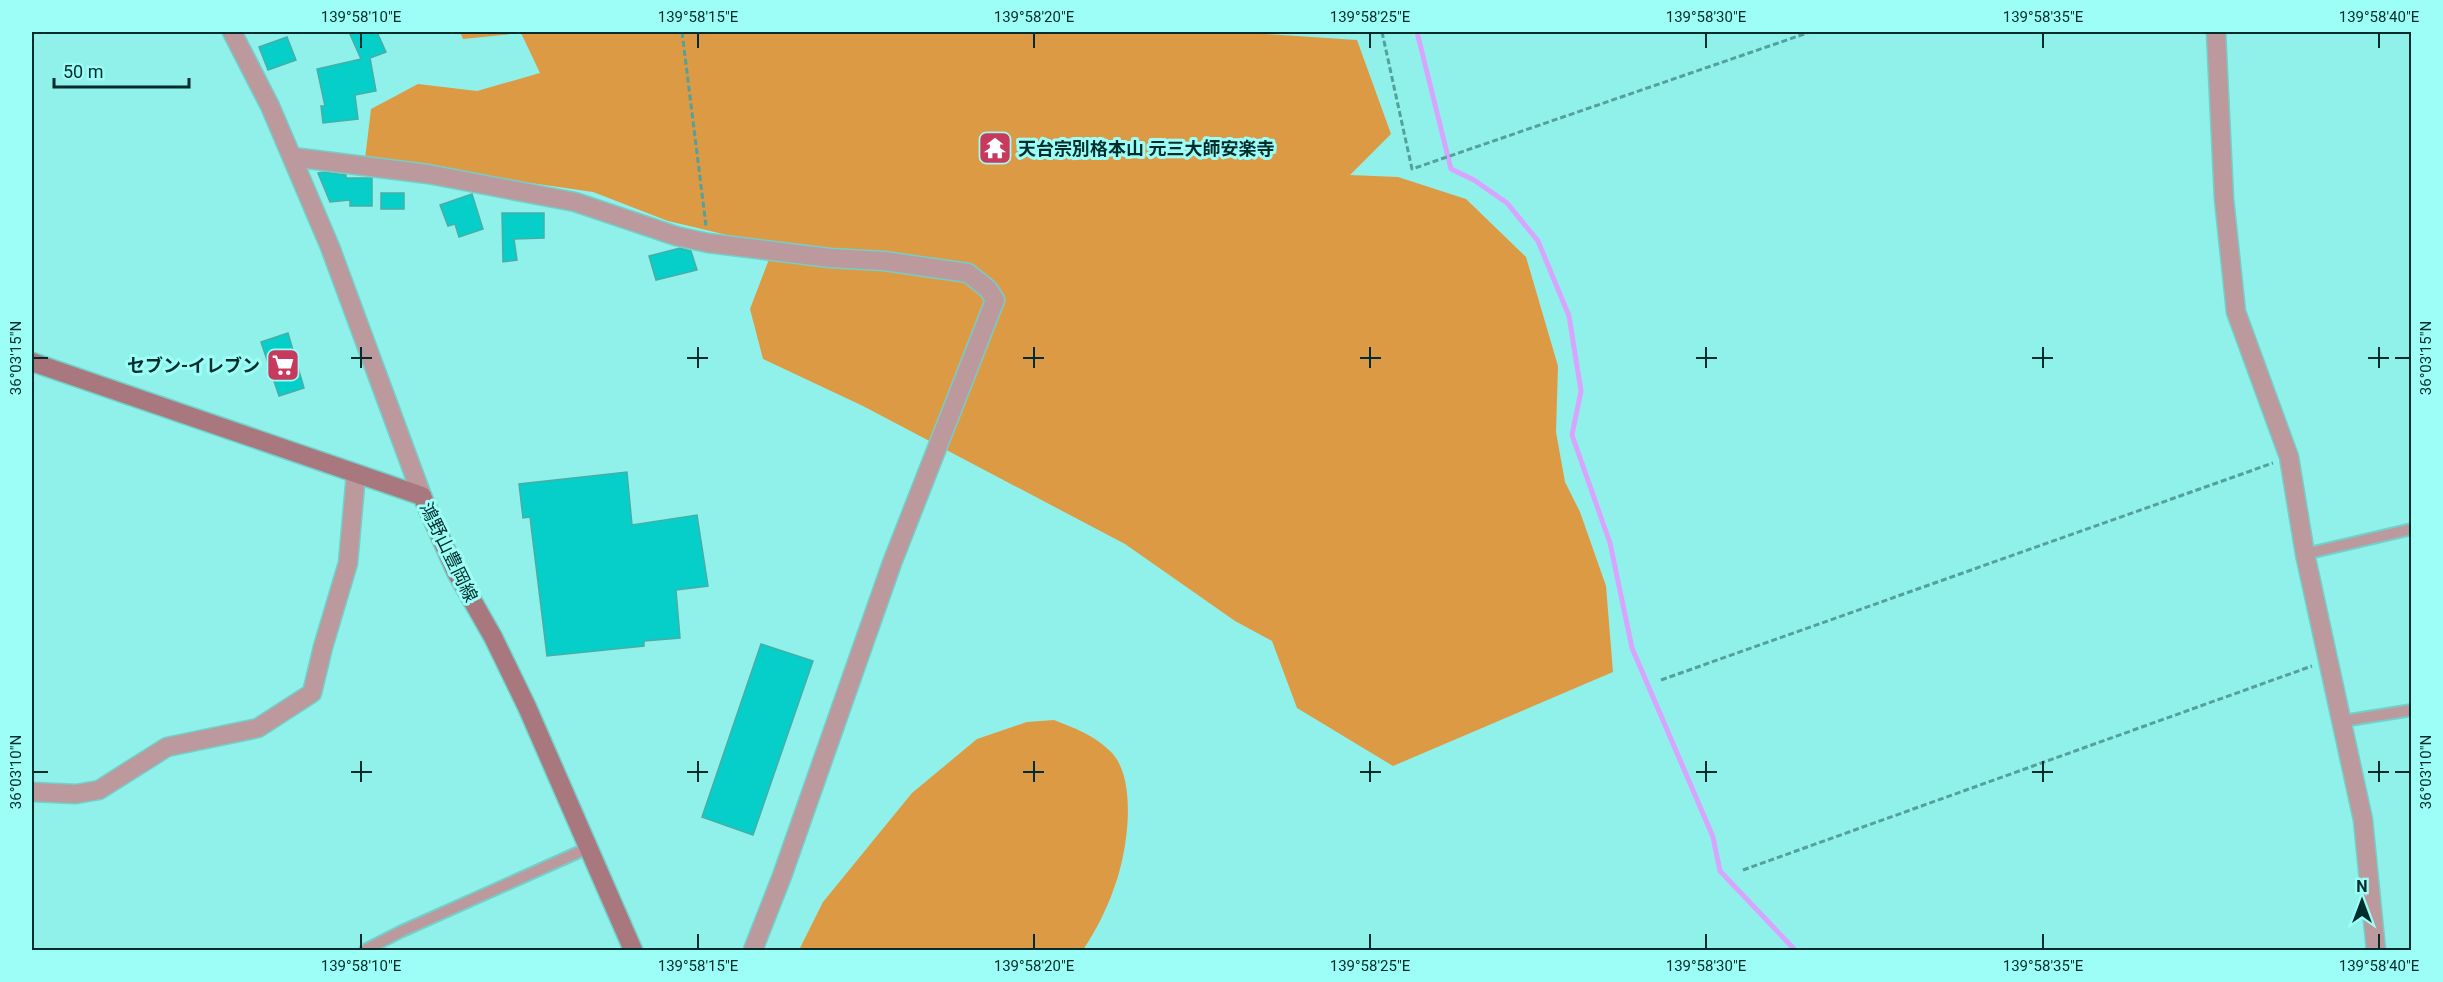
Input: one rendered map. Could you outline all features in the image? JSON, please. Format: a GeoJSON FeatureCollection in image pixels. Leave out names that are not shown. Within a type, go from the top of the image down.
{"type":"FeatureCollection","features":[{"type":"Feature","properties":{"kind":"main road","name":"鴻野山豊岡線"},"geometry":{"type":"LineString","coordinates":[[32,362],[422,496],[456,572],[493,637],[527,706],[633,951]]}},
{"type":"Feature","properties":{"kind":"street"},"geometry":{"type":"LineString","coordinates":[[232,32],[292,156],[330,248],[422,496]]}},
{"type":"Feature","properties":{"kind":"street"},"geometry":{"type":"LineString","coordinates":[[2216,32],[2224,200],[2236,312],[2289,457],[2305,554],[2330,660],[2363,820],[2376,951]]}},
{"type":"Feature","properties":{"kind":"street"},"geometry":{"type":"LineString","coordinates":[[292,156],[428,174],[575,202],[676,236],[708,243],[830,258],[884,261],[968,273],[988,289],[995,300],[892,563],[782,876],[753,951]]}},
{"type":"Feature","properties":{"kind":"street"},"geometry":{"type":"LineString","coordinates":[[32,792],[76,794],[99,790],[167,747],[258,728],[312,693],[348,563],[356,474]]}},
{"type":"Feature","properties":{"kind":"lane"},"geometry":{"type":"LineString","coordinates":[[2305,554],[2412,529]]}},
{"type":"Feature","properties":{"kind":"lane"},"geometry":{"type":"LineString","coordinates":[[2343,721],[2412,710]]}},
{"type":"Feature","properties":{"kind":"lane"},"geometry":{"type":"LineString","coordinates":[[365,951],[400,932],[588,848]]}},
{"type":"Feature","properties":{"kind":"path"},"geometry":{"type":"LineString","coordinates":[[682,32],[708,243]]}},
{"type":"Feature","properties":{"kind":"path"},"geometry":{"type":"LineString","coordinates":[[1382,32],[1412,169],[1810,32]]}},
{"type":"Feature","properties":{"kind":"path"},"geometry":{"type":"LineString","coordinates":[[1661,680],[2289,457]]}},
{"type":"Feature","properties":{"kind":"path"},"geometry":{"type":"LineString","coordinates":[[1743,870],[2330,660]]}},
{"type":"Feature","properties":{"kind":"shaded area"},"geometry":{"type":"Polygon","coordinates":[[[460,32],[1236,32],[1357,40],[1391,134],[1350,175],[1398,177],[1466,199],[1526,257],[1558,366],[1556,432],[1565,482],[1580,512],[1606,586],[1613,672],[1393,766],[1297,708],[1272,641],[1235,621],[1125,544],[863,406],[763,359],[750,309],[774,246],[668,221],[593,192],[365,159],[371,109],[418,84],[477,91],[540,73],[521,33],[463,39],[460,32]]]}},
{"type":"Feature","properties":{"kind":"shaded area"},"geometry":{"type":"Polygon","coordinates":[[[1054,720],[1091,736],[1104,745],[1119,763],[1125,779],[1128,817],[1119,874],[1104,912],[1083,950],[799,950],[823,902],[912,793],[977,739],[1027,722],[1054,720]]]}},
{"type":"Feature","properties":{"kind":"building"},"geometry":{"type":"Polygon","coordinates":[[[349,32],[377,32],[386,52],[370,58],[376,91],[355,95],[358,119],[323,123],[321,106],[325,106],[317,69],[361,59],[349,32]]]}},
{"type":"Feature","properties":{"kind":"building"},"geometry":{"type":"Polygon","coordinates":[[[287,37],[296,60],[268,70],[259,47],[287,37]]]}},
{"type":"Feature","properties":{"kind":"building"},"geometry":{"type":"Polygon","coordinates":[[[318,173],[346,175],[346,178],[372,178],[372,206],[350,206],[350,200],[330,202],[318,173]]]}},
{"type":"Feature","properties":{"kind":"building"},"geometry":{"type":"Polygon","coordinates":[[[381,193],[404,193],[404,209],[381,209],[381,193]]]}},
{"type":"Feature","properties":{"kind":"building"},"geometry":{"type":"Polygon","coordinates":[[[472,194],[483,229],[459,237],[455,224],[448,226],[440,205],[472,194]]]}},
{"type":"Feature","properties":{"kind":"building"},"geometry":{"type":"Polygon","coordinates":[[[502,213],[544,213],[544,238],[514,239],[517,260],[503,262],[502,213]]]}},
{"type":"Feature","properties":{"kind":"building"},"geometry":{"type":"Polygon","coordinates":[[[680,248],[691,251],[697,270],[656,280],[649,256],[680,248]]]}},
{"type":"Feature","properties":{"kind":"building","name":"セブン-イレブン"},"geometry":{"type":"Polygon","coordinates":[[[288,333],[304,388],[279,396],[261,342],[288,333]]]}},
{"type":"Feature","properties":{"kind":"building"},"geometry":{"type":"Polygon","coordinates":[[[627,472],[632,525],[697,515],[708,586],[676,590],[680,638],[644,641],[644,646],[547,656],[530,517],[523,518],[519,484],[627,472]]]}},
{"type":"Feature","properties":{"kind":"building"},"geometry":{"type":"Polygon","coordinates":[[[761,644],[813,661],[753,835],[702,817],[761,644]]]}},
{"type":"Feature","properties":{"kind":"waterway"},"geometry":{"type":"LineString","coordinates":[[1417,32],[1451,169],[1474,180],[1507,203],[1538,241],[1569,316],[1581,391],[1572,435],[1610,543],[1632,648],[1713,837],[1720,871],[1795,950]]}},
{"type":"Feature","properties":{"kind":"place","name":"天台宗別格本山 元三大師安楽寺"},"geometry":{"type":"Point","coordinates":[995,148]}},
{"type":"Feature","properties":{"kind":"place","name":"セブン-イレブン"},"geometry":{"type":"Point","coordinates":[283,365]}}]}
